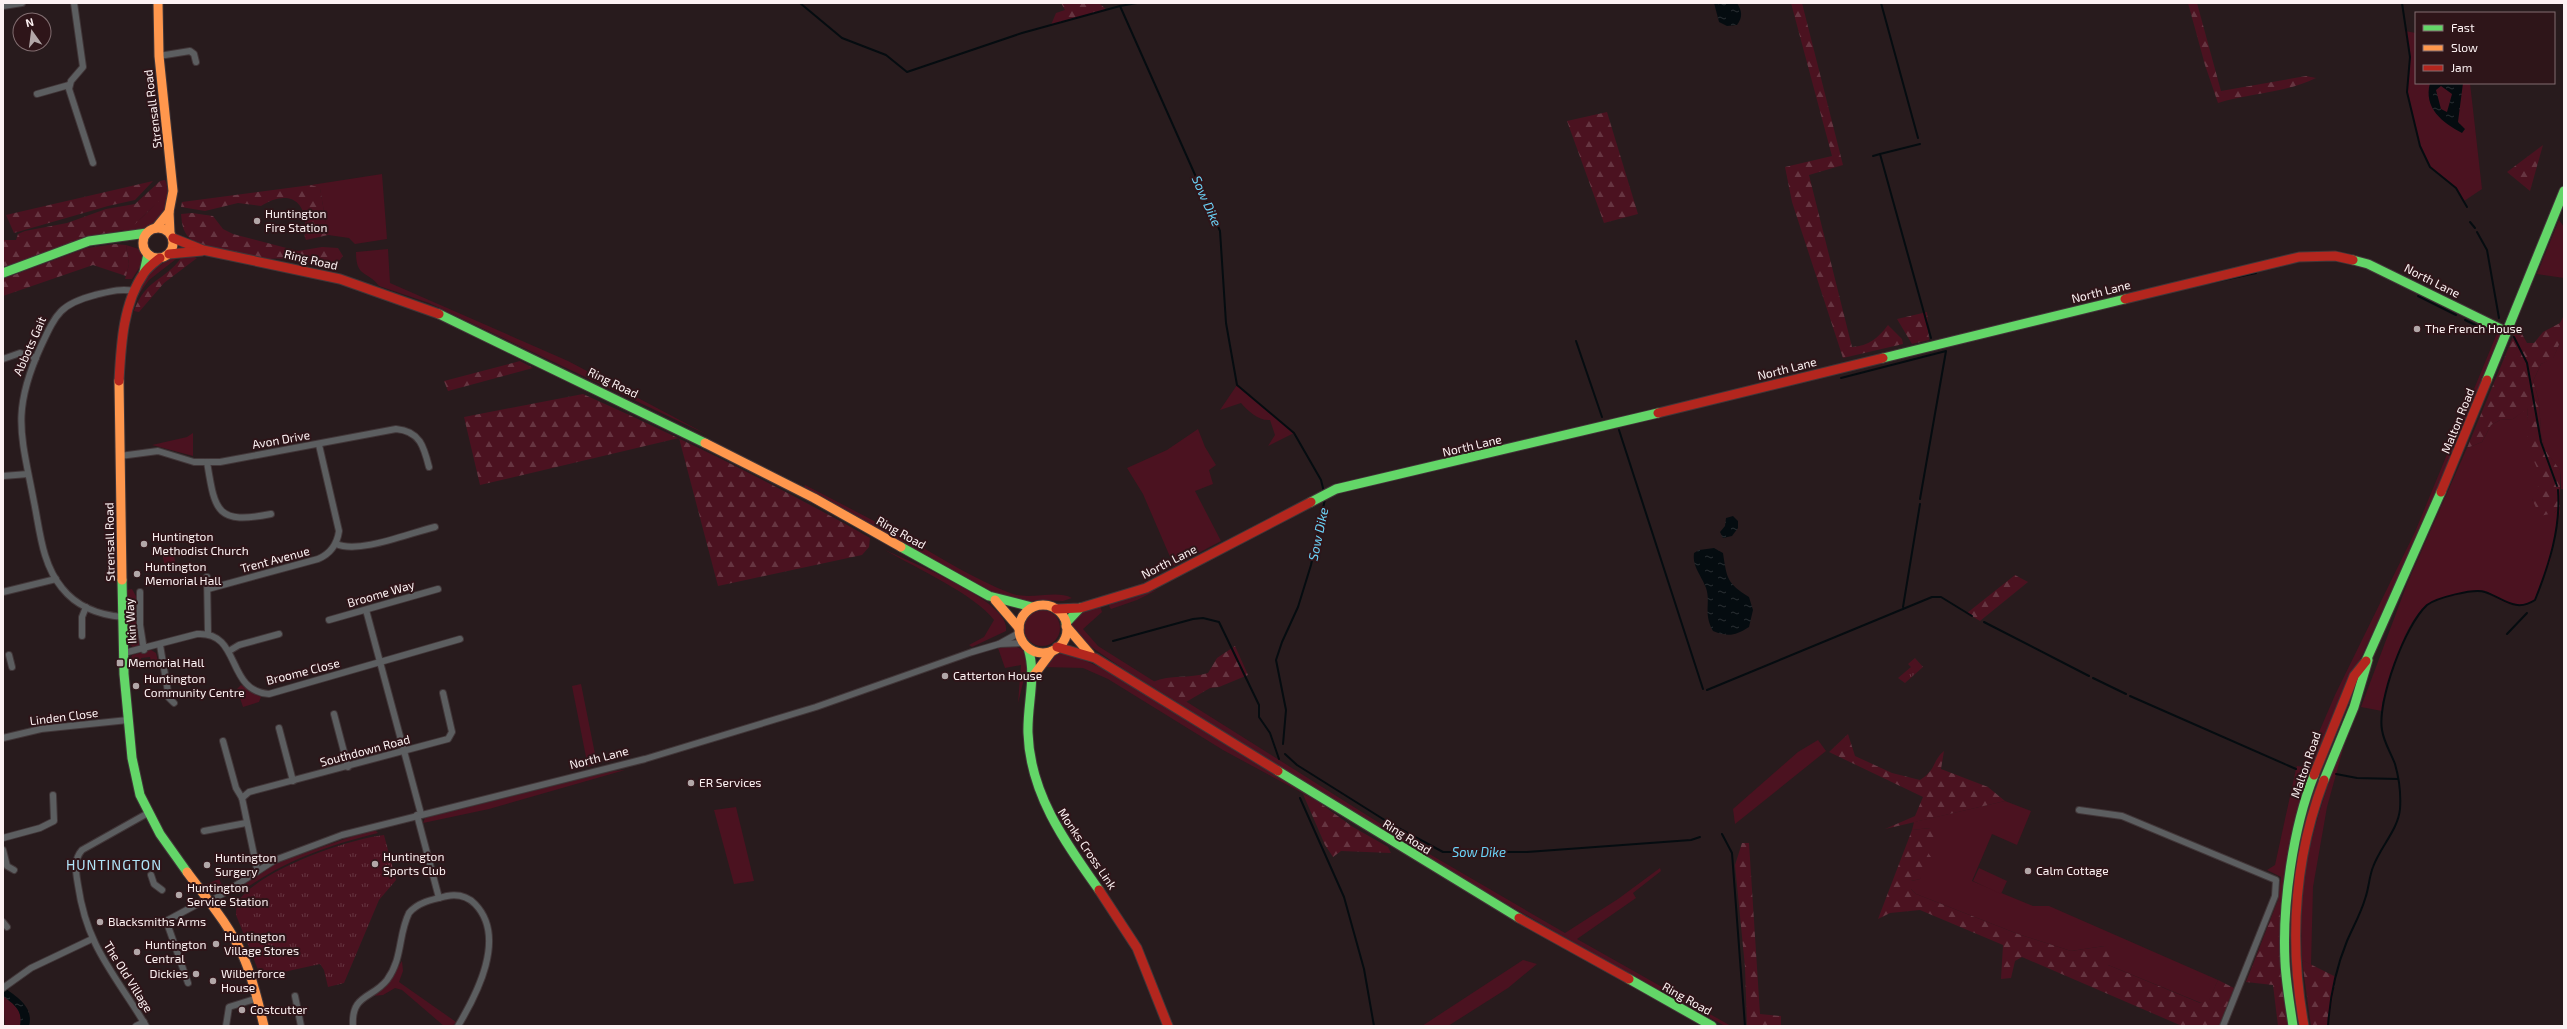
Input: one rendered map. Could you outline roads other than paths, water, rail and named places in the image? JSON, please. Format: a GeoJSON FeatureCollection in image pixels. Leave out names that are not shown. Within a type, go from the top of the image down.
{"type":"FeatureCollection","features":[{"type":"Feature","properties":{"kind":"main road","name":"Strensall Road"},"geometry":{"type":"LineString","coordinates":[[158,3],[159,56],[172,168],[172,200],[169,212],[171,235]]}},
{"type":"Feature","properties":{"kind":"main road","name":"Malton Road"},"geometry":{"type":"LineString","coordinates":[[2304,1026],[2296,964],[2298,889],[2311,821],[2322,784],[2364,681],[2369,657],[2426,529],[2564,191]]}},
{"type":"Feature","properties":{"kind":"main road"},"geometry":{"type":"LineString","coordinates":[[3,273],[89,241],[120,238],[147,233],[156,228],[169,212]]}},
{"type":"Feature","properties":{"kind":"main road"},"geometry":{"type":"LineString","coordinates":[[120,238],[160,258],[169,254],[174,245],[171,235],[156,228]]}},
{"type":"Feature","properties":{"kind":"main road"},"geometry":{"type":"LineString","coordinates":[[146,251],[143,240],[147,233]]}},
{"type":"Feature","properties":{"kind":"main road","name":"Ring Road"},"geometry":{"type":"LineString","coordinates":[[171,235],[203,250],[340,279],[382,291],[443,315],[604,392],[808,496],[989,596],[1010,603],[1032,607]]}},
{"type":"Feature","properties":{"kind":"main road","name":"Ring Road"},"geometry":{"type":"LineString","coordinates":[[169,254],[203,250]]}},
{"type":"Feature","properties":{"kind":"main road","name":"Strensall Road"},"geometry":{"type":"LineString","coordinates":[[144,272],[146,251]]}},
{"type":"Feature","properties":{"kind":"main road","name":"North Lane"},"geometry":{"type":"LineString","coordinates":[[1056,609],[1080,608],[1146,588],[1324,494],[2299,257],[2335,256],[2368,264],[2507,332]]}},
{"type":"Feature","properties":{"kind":"main road","name":"Strensall Road"},"geometry":{"type":"LineString","coordinates":[[160,258],[144,272],[134,291],[127,311],[121,350],[120,456],[123,618],[128,720],[137,785],[148,813],[170,849],[208,901],[243,955],[258,998],[264,1026]]}},
{"type":"Feature","properties":{"kind":"main road","name":"Ring Road"},"geometry":{"type":"LineString","coordinates":[[989,596],[1006,610],[1019,630]]}},
{"type":"Feature","properties":{"kind":"main road"},"geometry":{"type":"LineString","coordinates":[[1034,675],[1055,649],[1066,635],[1066,624],[1056,609],[1044,605],[1032,607],[1021,618],[1019,630],[1026,645],[1040,652],[1055,649]]}},
{"type":"Feature","properties":{"kind":"main road"},"geometry":{"type":"LineString","coordinates":[[1066,624],[1080,608]]}},
{"type":"Feature","properties":{"kind":"main road","name":"Ring Road"},"geometry":{"type":"LineString","coordinates":[[1066,624],[1079,644],[1096,658],[1416,856],[1531,924],[1712,1026]]}},
{"type":"Feature","properties":{"kind":"main road","name":"Monks Cross Link"},"geometry":{"type":"LineString","coordinates":[[1026,645],[1034,675],[1028,729],[1032,766],[1038,789],[1062,836],[1124,925],[1139,951],[1151,976],[1168,1026]]}},
{"type":"Feature","properties":{"kind":"main road","name":"Ring Road"},"geometry":{"type":"LineString","coordinates":[[1055,649],[1077,651],[1096,658]]}},
{"type":"Feature","properties":{"kind":"main road","name":"Malton Road"},"geometry":{"type":"LineString","coordinates":[[2294,1026],[2285,962],[2287,889],[2300,820],[2311,783],[2354,676],[2369,657]]}},
{"type":"Feature","properties":{"kind":"street"},"geometry":{"type":"LineString","coordinates":[[3,6],[22,3]]}},
{"type":"Feature","properties":{"kind":"street"},"geometry":{"type":"LineString","coordinates":[[37,94],[69,85],[83,67],[74,3]]}},
{"type":"Feature","properties":{"kind":"street"},"geometry":{"type":"LineString","coordinates":[[159,56],[190,51],[194,54],[196,62]]}},
{"type":"Feature","properties":{"kind":"street"},"geometry":{"type":"LineString","coordinates":[[69,85],[93,163]]}},
{"type":"Feature","properties":{"kind":"street","name":"Abbots Gait"},"geometry":{"type":"LineString","coordinates":[[123,618],[101,614],[86,607],[69,596],[56,579],[44,553],[22,440],[20,413],[26,381],[53,320],[68,304],[109,291],[124,289],[134,291]]}},
{"type":"Feature","properties":{"kind":"street"},"geometry":{"type":"LineString","coordinates":[[3,359],[20,353],[36,358]]}},
{"type":"Feature","properties":{"kind":"street","name":"Avon Drive"},"geometry":{"type":"LineString","coordinates":[[120,456],[158,451],[186,460],[207,462],[320,444],[390,429],[402,429],[413,434],[421,441],[426,464]]}},
{"type":"Feature","properties":{"kind":"street"},"geometry":{"type":"LineString","coordinates":[[320,444],[338,525],[336,544],[347,547],[360,546],[435,527]]}},
{"type":"Feature","properties":{"kind":"street"},"geometry":{"type":"LineString","coordinates":[[207,462],[213,499],[220,510],[238,519],[263,512],[271,514]]}},
{"type":"Feature","properties":{"kind":"street"},"geometry":{"type":"LineString","coordinates":[[3,476],[28,474]]}},
{"type":"Feature","properties":{"kind":"street","name":"Trent Avenue"},"geometry":{"type":"LineString","coordinates":[[208,589],[318,560],[325,556],[336,544]]}},
{"type":"Feature","properties":{"kind":"street"},"geometry":{"type":"LineString","coordinates":[[124,653],[144,650],[198,634],[208,634],[207,577]]}},
{"type":"Feature","properties":{"kind":"street"},"geometry":{"type":"LineString","coordinates":[[3,592],[56,579]]}},
{"type":"Feature","properties":{"kind":"street","name":"Broome Way"},"geometry":{"type":"LineString","coordinates":[[329,619],[438,589]]}},
{"type":"Feature","properties":{"kind":"street","name":"Ikin Way"},"geometry":{"type":"LineString","coordinates":[[140,592],[140,625],[144,650]]}},
{"type":"Feature","properties":{"kind":"street"},"geometry":{"type":"LineString","coordinates":[[82,637],[82,617],[86,607]]}},
{"type":"Feature","properties":{"kind":"street"},"geometry":{"type":"LineString","coordinates":[[366,610],[404,751],[439,898]]}},
{"type":"Feature","properties":{"kind":"street","name":"North Lane"},"geometry":{"type":"LineString","coordinates":[[188,983],[167,923],[168,920],[208,901],[257,869],[306,847],[419,814],[593,772],[696,744],[816,707],[999,644],[1019,630]]}},
{"type":"Feature","properties":{"kind":"street","name":"Broome Close"},"geometry":{"type":"LineString","coordinates":[[208,634],[221,641],[229,651],[243,682],[262,693],[276,692],[460,639]]}},
{"type":"Feature","properties":{"kind":"street"},"geometry":{"type":"LineString","coordinates":[[229,651],[239,645],[279,634]]}},
{"type":"Feature","properties":{"kind":"street","name":"North Lane"},"geometry":{"type":"LineString","coordinates":[[999,644],[1026,645]]}},
{"type":"Feature","properties":{"kind":"street"},"geometry":{"type":"LineString","coordinates":[[160,645],[169,698],[174,703]]}},
{"type":"Feature","properties":{"kind":"street","name":"Southdown Road"},"geometry":{"type":"LineString","coordinates":[[242,798],[249,792],[348,767],[451,736],[443,693]]}},
{"type":"Feature","properties":{"kind":"street"},"geometry":{"type":"LineString","coordinates":[[334,714],[348,767]]}},
{"type":"Feature","properties":{"kind":"street","name":"Linden Close"},"geometry":{"type":"LineString","coordinates":[[3,738],[41,729],[128,720]]}},
{"type":"Feature","properties":{"kind":"street"},"geometry":{"type":"LineString","coordinates":[[279,728],[293,782]]}},
{"type":"Feature","properties":{"kind":"street"},"geometry":{"type":"LineString","coordinates":[[223,741],[236,788],[242,798],[246,823],[257,869]]}},
{"type":"Feature","properties":{"kind":"street"},"geometry":{"type":"LineString","coordinates":[[3,838],[40,828],[54,821],[52,794]]}},
{"type":"Feature","properties":{"kind":"street"},"geometry":{"type":"LineString","coordinates":[[2079,810],[2122,816],[2276,880],[2278,887],[2275,896],[2224,1026]]}},
{"type":"Feature","properties":{"kind":"street","name":"The Old Village"},"geometry":{"type":"LineString","coordinates":[[145,1024],[104,963],[92,939],[79,894],[76,874],[77,857],[89,846],[148,813]]}},
{"type":"Feature","properties":{"kind":"street"},"geometry":{"type":"LineString","coordinates":[[204,831],[246,823]]}},
{"type":"Feature","properties":{"kind":"street"},"geometry":{"type":"LineString","coordinates":[[3,850],[7,866],[14,870]]}},
{"type":"Feature","properties":{"kind":"street"},"geometry":{"type":"LineString","coordinates":[[151,875],[154,884],[162,890]]}},
{"type":"Feature","properties":{"kind":"street"},"geometry":{"type":"LineString","coordinates":[[353,1026],[352,1018],[356,1005],[383,985],[395,965],[409,912],[418,905],[439,898],[459,895],[470,899],[484,915],[488,932],[488,952],[483,974],[469,1009],[458,1026]]}},
{"type":"Feature","properties":{"kind":"street"},"geometry":{"type":"LineString","coordinates":[[4,987],[31,968],[92,939]]}},
{"type":"Feature","properties":{"kind":"street"},"geometry":{"type":"LineString","coordinates":[[295,996],[301,1026]]}},
{"type":"Feature","properties":{"kind":"street"},"geometry":{"type":"LineString","coordinates":[[226,1026],[229,1007],[258,998]]}},
{"type":"Feature","properties":{"kind":"street"},"geometry":{"type":"LineString","coordinates":[[136,1026],[145,1024]]}},
{"type":"Feature","properties":{"kind":"water"},"geometry":{"type":"Polygon","coordinates":[[[1714,3],[1737,3],[1741,14],[1737,25],[1727,26],[1719,22],[1714,3]]]}},
{"type":"Feature","properties":{"kind":"water"},"geometry":{"type":"Polygon","coordinates":[[[2430,84],[2463,84],[2458,122],[2465,129],[2462,133],[2436,114],[2429,100],[2430,84]],[[2441,86],[2436,90],[2441,109],[2447,112],[2452,94],[2441,86]]]}},
{"type":"Feature","properties":{"kind":"water"},"geometry":{"type":"Polygon","coordinates":[[[1733,516],[1738,521],[1738,528],[1732,536],[1723,538],[1720,532],[1725,526],[1726,518],[1733,516]]]}},
{"type":"Feature","properties":{"kind":"water"},"geometry":{"type":"Polygon","coordinates":[[[1714,548],[1723,553],[1729,580],[1736,588],[1749,597],[1753,610],[1749,627],[1731,635],[1713,631],[1708,619],[1708,599],[1706,588],[1694,563],[1694,553],[1699,550],[1714,548]]]}},
{"type":"Feature","properties":{"kind":"water"},"geometry":{"type":"Polygon","coordinates":[[[5,988],[20,999],[27,1008],[30,1019],[29,1026],[20,1026],[21,1021],[19,1012],[11,1002],[3,996],[5,988]]]}},
{"type":"Feature","properties":{"kind":"waterway","name":"Sow Dike"},"geometry":{"type":"LineString","coordinates":[[800,3],[842,38],[886,55],[907,72],[1022,33],[1120,6],[1220,231],[1226,323],[1237,385],[1294,433],[1321,480],[1324,492]]}},
{"type":"Feature","properties":{"kind":"waterway"},"geometry":{"type":"LineString","coordinates":[[1120,6],[1137,3]]}},
{"type":"Feature","properties":{"kind":"waterway"},"geometry":{"type":"LineString","coordinates":[[1218,3],[1226,3]]}},
{"type":"Feature","properties":{"kind":"waterway"},"geometry":{"type":"LineString","coordinates":[[1881,3],[1918,138]]}},
{"type":"Feature","properties":{"kind":"waterway"},"geometry":{"type":"LineString","coordinates":[[2402,3],[2410,57],[2407,92],[2420,146],[2430,167],[2456,188],[2467,207]]}},
{"type":"Feature","properties":{"kind":"waterway"},"geometry":{"type":"LineString","coordinates":[[1920,144],[1880,154],[1931,338]]}},
{"type":"Feature","properties":{"kind":"waterway"},"geometry":{"type":"LineString","coordinates":[[1873,156],[1880,154]]}},
{"type":"Feature","properties":{"kind":"waterway"},"geometry":{"type":"LineString","coordinates":[[2470,222],[2475,228]]}},
{"type":"Feature","properties":{"kind":"waterway"},"geometry":{"type":"LineString","coordinates":[[2477,232],[2487,250],[2499,318]]}},
{"type":"Feature","properties":{"kind":"waterway"},"geometry":{"type":"LineString","coordinates":[[2209,283],[2256,273]]}},
{"type":"Feature","properties":{"kind":"waterway"},"geometry":{"type":"LineString","coordinates":[[2418,296],[2456,315]]}},
{"type":"Feature","properties":{"kind":"waterway"},"geometry":{"type":"LineString","coordinates":[[2465,320],[2486,330]]}},
{"type":"Feature","properties":{"kind":"waterway"},"geometry":{"type":"LineString","coordinates":[[2514,337],[2527,363],[2541,442],[2557,486]]}},
{"type":"Feature","properties":{"kind":"waterway"},"geometry":{"type":"LineString","coordinates":[[1576,341],[1602,417]]}},
{"type":"Feature","properties":{"kind":"waterway"},"geometry":{"type":"LineString","coordinates":[[1841,378],[1946,351],[1920,499]]}},
{"type":"Feature","properties":{"kind":"waterway"},"geometry":{"type":"LineString","coordinates":[[1619,430],[1703,689]]}},
{"type":"Feature","properties":{"kind":"waterway"},"geometry":{"type":"LineString","coordinates":[[2328,1026],[2334,983],[2343,951],[2363,904],[2373,867],[2399,817],[2399,781],[2395,764],[2386,744],[2382,730],[2384,701],[2394,664],[2410,629],[2419,615],[2427,605],[2438,599],[2455,594],[2480,591],[2515,605],[2528,604],[2535,600],[2545,573],[2556,532],[2558,518],[2558,490]]}},
{"type":"Feature","properties":{"kind":"waterway","name":"Sow Dike"},"geometry":{"type":"LineString","coordinates":[[1283,744],[1286,710],[1276,660],[1282,642],[1298,607],[1311,565],[1325,499]]}},
{"type":"Feature","properties":{"kind":"waterway"},"geometry":{"type":"LineString","coordinates":[[1903,607],[1920,504]]}},
{"type":"Feature","properties":{"kind":"waterway"},"geometry":{"type":"LineString","coordinates":[[1707,690],[1932,597],[1941,597],[1972,616]]}},
{"type":"Feature","properties":{"kind":"waterway"},"geometry":{"type":"LineString","coordinates":[[2507,634],[2527,613]]}},
{"type":"Feature","properties":{"kind":"waterway"},"geometry":{"type":"LineString","coordinates":[[1113,641],[1193,619],[1203,618],[1219,622],[1259,705],[1259,717],[1270,733],[1279,759]]}},
{"type":"Feature","properties":{"kind":"waterway"},"geometry":{"type":"LineString","coordinates":[[1984,622],[2089,676]]}},
{"type":"Feature","properties":{"kind":"waterway"},"geometry":{"type":"LineString","coordinates":[[2093,678],[2126,694]]}},
{"type":"Feature","properties":{"kind":"waterway"},"geometry":{"type":"LineString","coordinates":[[2130,696],[2296,769]]}},
{"type":"Feature","properties":{"kind":"waterway","name":"Sow Dike"},"geometry":{"type":"LineString","coordinates":[[1285,754],[1297,765],[1391,824],[1443,852],[1527,852],[1691,840],[1700,837]]}},
{"type":"Feature","properties":{"kind":"waterway"},"geometry":{"type":"LineString","coordinates":[[2336,774],[2357,778],[2398,779]]}},
{"type":"Feature","properties":{"kind":"waterway"},"geometry":{"type":"LineString","coordinates":[[1300,798],[1344,897],[1364,969],[1374,1026]]}},
{"type":"Feature","properties":{"kind":"waterway","name":"Sow Dike"},"geometry":{"type":"LineString","coordinates":[[1722,834],[1732,853],[1745,1026]]}},
{"type":"Feature","properties":{"kind":"place","name":"Huntington Fire Station"},"geometry":{"type":"Point","coordinates":[257,221]}},
{"type":"Feature","properties":{"kind":"place","name":"The French House"},"geometry":{"type":"Point","coordinates":[2417,329]}},
{"type":"Feature","properties":{"kind":"place","name":"Huntington Methodist Church"},"geometry":{"type":"Point","coordinates":[144,544]}},
{"type":"Feature","properties":{"kind":"place","name":"Huntington Memorial Hall"},"geometry":{"type":"Point","coordinates":[137,574]}},
{"type":"Feature","properties":{"kind":"place","name":"Memorial Hall"},"geometry":{"type":"Point","coordinates":[120,663]}},
{"type":"Feature","properties":{"kind":"place","name":"Catterton House"},"geometry":{"type":"Point","coordinates":[945,676]}},
{"type":"Feature","properties":{"kind":"place","name":"Huntington Community Centre"},"geometry":{"type":"Point","coordinates":[136,686]}},
{"type":"Feature","properties":{"kind":"place","name":"ER Services"},"geometry":{"type":"Point","coordinates":[691,783]}},
{"type":"Feature","properties":{"kind":"place","name":"Huntington Sports Club"},"geometry":{"type":"Point","coordinates":[375,864]}},
{"type":"Feature","properties":{"kind":"place","name":"Huntington Surgery"},"geometry":{"type":"Point","coordinates":[207,865]}},
{"type":"Feature","properties":{"kind":"place","name":"Calm Cottage"},"geometry":{"type":"Point","coordinates":[2028,871]}},
{"type":"Feature","properties":{"kind":"place","name":"Huntington Service Station"},"geometry":{"type":"Point","coordinates":[179,895]}},
{"type":"Feature","properties":{"kind":"place","name":"Blacksmiths Arms"},"geometry":{"type":"Point","coordinates":[100,922]}},
{"type":"Feature","properties":{"kind":"place","name":"Huntington Village Stores"},"geometry":{"type":"Point","coordinates":[216,944]}},
{"type":"Feature","properties":{"kind":"place","name":"Huntington Central"},"geometry":{"type":"Point","coordinates":[137,952]}},
{"type":"Feature","properties":{"kind":"place","name":"Dickies"},"geometry":{"type":"Point","coordinates":[196,974]}},
{"type":"Feature","properties":{"kind":"place","name":"Wilberforce House"},"geometry":{"type":"Point","coordinates":[213,981]}},
{"type":"Feature","properties":{"kind":"place","name":"Costcutter"},"geometry":{"type":"Point","coordinates":[242,1010]}},
{"type":"Feature","properties":{"kind":"district","name":"HUNTINGTON"},"geometry":{"type":"Point","coordinates":[114,865]}}]}
